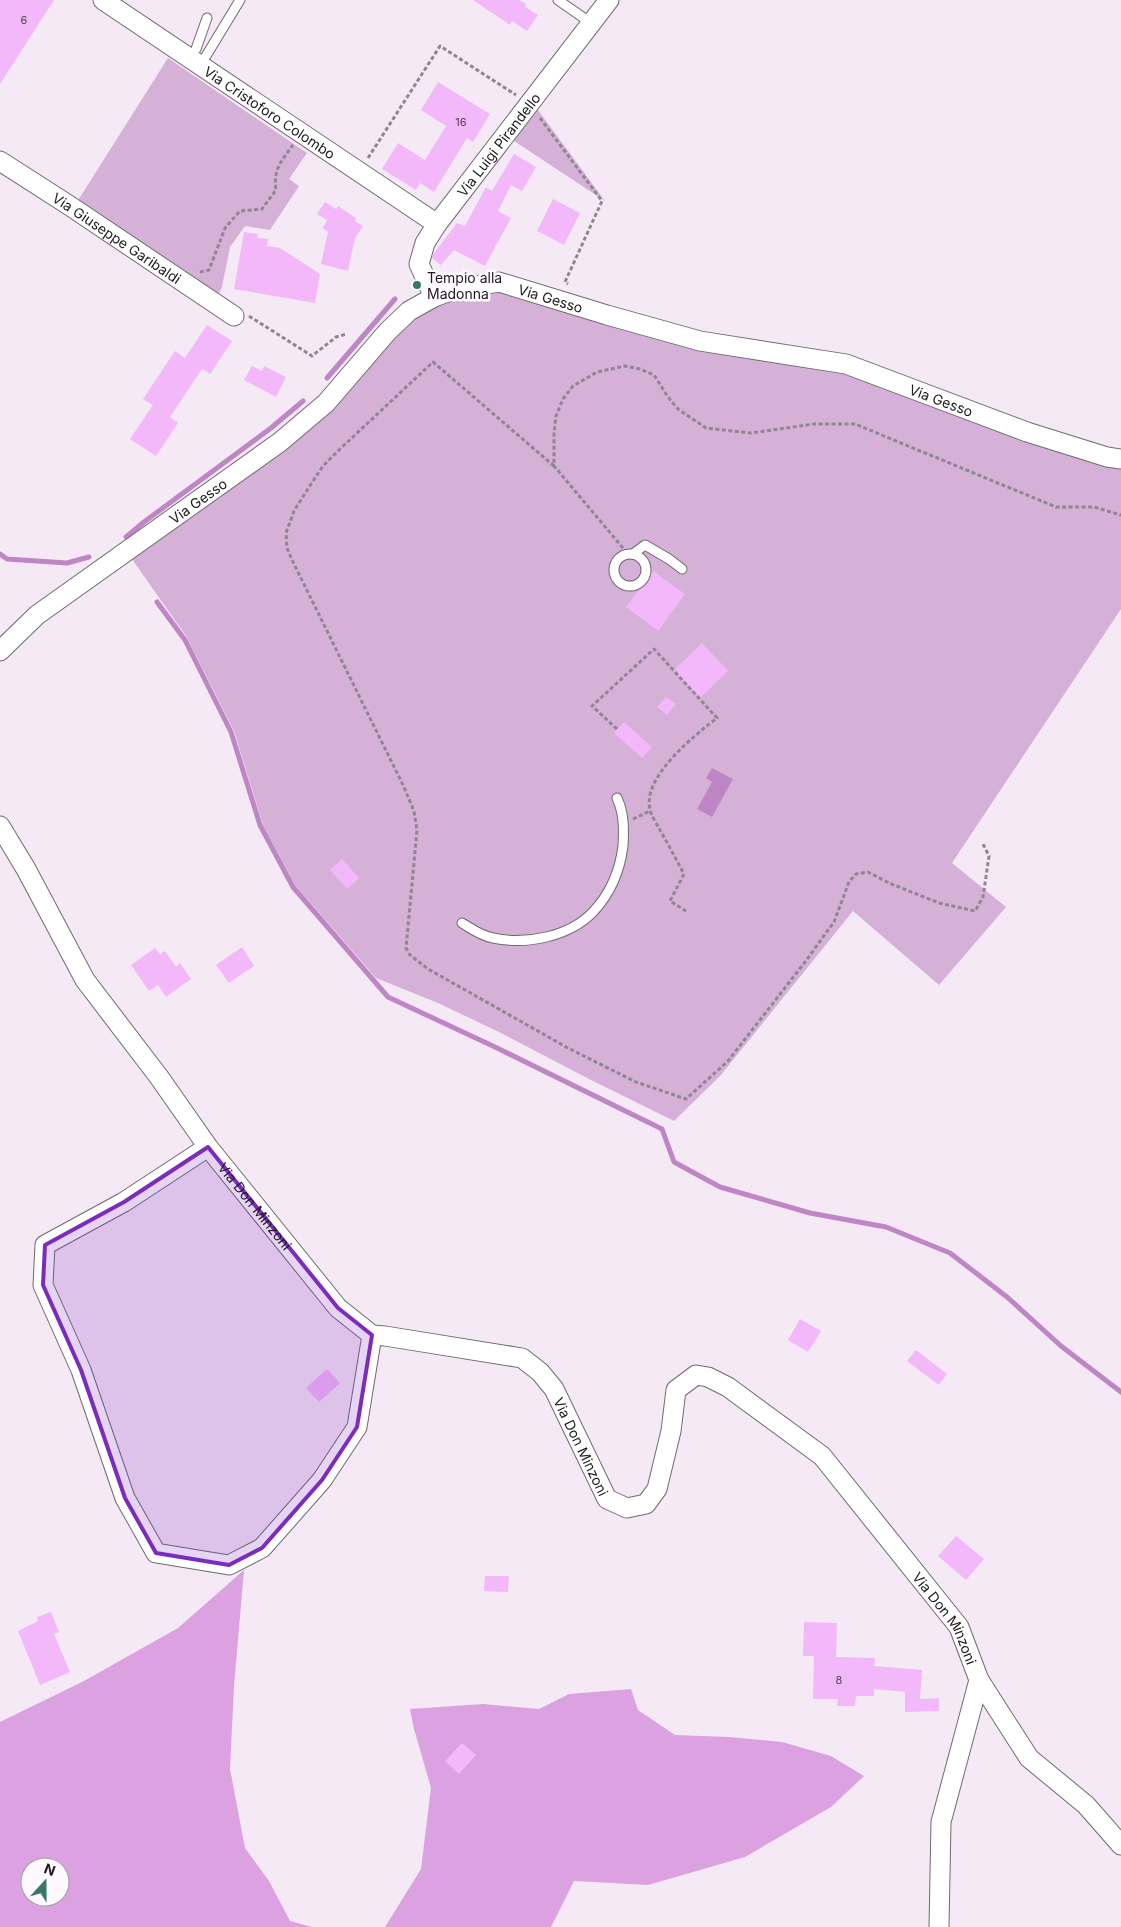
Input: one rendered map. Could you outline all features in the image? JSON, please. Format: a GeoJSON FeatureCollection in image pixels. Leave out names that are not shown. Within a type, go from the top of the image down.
{"type":"FeatureCollection","features":[{"type":"Feature","properties":{"kind":"street","name":"Via Cristoforo Colombo"},"geometry":{"type":"LineString","coordinates":[[104,0],[437,224]]}},
{"type":"Feature","properties":{"kind":"street","name":"Via Luigi Pirandello"},"geometry":{"type":"LineString","coordinates":[[434,297],[419,264],[425,243],[437,224],[609,0]]}},
{"type":"Feature","properties":{"kind":"street","name":"Via Giuseppe Garibaldi"},"geometry":{"type":"LineString","coordinates":[[0,161],[239,315]]}},
{"type":"Feature","properties":{"kind":"street","name":"Via Gesso"},"geometry":{"type":"LineString","coordinates":[[0,651],[38,615],[280,442],[326,403],[388,331],[409,311],[434,297],[456,289],[499,282],[700,341],[846,364],[1027,432],[1106,457],[1121,459]]}},
{"type":"Feature","properties":{"kind":"street","name":"Via Don Minzoni"},"geometry":{"type":"LineString","coordinates":[[0,826],[26,869],[85,980],[159,1077],[208,1147],[338,1308],[372,1335],[522,1358],[540,1372],[554,1389],[607,1499],[626,1508],[646,1504],[657,1489],[671,1431],[676,1390],[696,1375],[708,1377],[728,1388],[822,1456],[959,1627],[979,1680],[941,1822],[939,1927]]}},
{"type":"Feature","properties":{"kind":"street"},"geometry":{"type":"LineString","coordinates":[[208,1147],[124,1202],[45,1245],[43,1285],[81,1370],[125,1498],[156,1553],[228,1565],[262,1548],[322,1480],[357,1427],[372,1335]]}},
{"type":"Feature","properties":{"kind":"street"},"geometry":{"type":"LineString","coordinates":[[979,1680],[1029,1758],[1086,1805],[1121,1845]]}},
{"type":"Feature","properties":{"kind":"lane"},"geometry":{"type":"LineString","coordinates":[[206,56],[240,0]]}},
{"type":"Feature","properties":{"kind":"lane"},"geometry":{"type":"LineString","coordinates":[[558,0],[591,23]]}},
{"type":"Feature","properties":{"kind":"lane"},"geometry":{"type":"LineString","coordinates":[[196,50],[208,18]]}},
{"type":"Feature","properties":{"kind":"lane"},"geometry":{"type":"LineString","coordinates":[[630,554],[646,545],[670,559],[682,569]]}},
{"type":"Feature","properties":{"kind":"lane"},"geometry":{"type":"LineString","coordinates":[[462,923],[476,932],[492,938],[531,940],[547,938],[579,923],[592,913],[610,887],[622,856],[622,809],[617,798]]}},
{"type":"Feature","properties":{"kind":"path"},"geometry":{"type":"LineString","coordinates":[[367,160],[440,46],[521,98]]}},
{"type":"Feature","properties":{"kind":"path"},"geometry":{"type":"LineString","coordinates":[[538,115],[602,201],[565,282],[568,284]]}},
{"type":"Feature","properties":{"kind":"path"},"geometry":{"type":"LineString","coordinates":[[197,278],[200,272],[209,270],[225,228],[240,211],[262,210],[272,197],[276,190],[274,178],[276,170],[302,132]]}},
{"type":"Feature","properties":{"kind":"path"},"geometry":{"type":"LineString","coordinates":[[239,315],[312,356],[336,337],[347,334]]}},
{"type":"Feature","properties":{"kind":"path"},"geometry":{"type":"LineString","coordinates":[[630,554],[554,466],[433,362],[323,466],[294,511],[286,533],[287,548],[414,811],[417,830],[416,850],[406,948],[410,955],[428,969],[528,1026],[611,1070],[636,1082],[686,1099],[728,1061],[805,962],[834,922],[849,882],[856,874],[868,872],[889,883],[940,903],[975,911],[983,897],[989,856],[982,842]]}},
{"type":"Feature","properties":{"kind":"path"},"geometry":{"type":"LineString","coordinates":[[554,466],[556,416],[563,398],[573,386],[596,372],[625,366],[640,368],[654,375],[678,409],[706,428],[750,433],[814,424],[856,424],[1056,507],[1094,507],[1121,514]]}},
{"type":"Feature","properties":{"kind":"path"},"geometry":{"type":"LineString","coordinates":[[617,730],[592,706],[654,649],[717,718],[691,738],[674,755],[658,778],[649,797],[650,811],[684,874],[670,901],[686,911]]}},
{"type":"Feature","properties":{"kind":"highlighted area"},"geometry":{"type":"Polygon","coordinates":[[[208,1147],[338,1308],[372,1335],[357,1427],[322,1480],[262,1548],[229,1565],[156,1553],[125,1498],[81,1370],[43,1285],[45,1245],[124,1202],[208,1147]]]}},
{"type":"Feature","properties":{"kind":"shaded area"},"geometry":{"type":"Polygon","coordinates":[[[168,58],[307,153],[289,179],[299,186],[270,230],[245,226],[230,247],[222,287],[217,297],[77,202],[168,58]]]}},
{"type":"Feature","properties":{"kind":"shaded area"},"geometry":{"type":"Polygon","coordinates":[[[535,106],[605,201],[511,139],[535,106]]]}},
{"type":"Feature","properties":{"kind":"shaded area"},"geometry":{"type":"Polygon","coordinates":[[[510,288],[666,330],[876,370],[1121,462],[1121,609],[952,863],[1006,907],[939,985],[853,911],[720,1076],[674,1121],[501,1033],[438,1003],[376,978],[295,885],[263,825],[234,731],[186,636],[127,552],[288,436],[393,315],[448,290],[510,288]]]}},
{"type":"Feature","properties":{"kind":"shaded area"},"geometry":{"type":"Polygon","coordinates":[[[712,768],[733,779],[712,817],[697,809],[712,782],[706,778],[712,768]]]}},
{"type":"Feature","properties":{"kind":"shaded area"},"geometry":{"type":"Polygon","coordinates":[[[244,1570],[234,1686],[230,1769],[245,1848],[269,1881],[290,1921],[312,1927],[0,1927],[0,1722],[84,1681],[178,1628],[244,1570]]]}},
{"type":"Feature","properties":{"kind":"shaded area"},"geometry":{"type":"Polygon","coordinates":[[[631,1689],[638,1710],[675,1735],[729,1737],[782,1742],[831,1756],[864,1776],[831,1807],[745,1857],[648,1885],[574,1881],[551,1927],[385,1927],[421,1869],[431,1788],[410,1709],[483,1704],[539,1709],[569,1694],[631,1689]]]}},
{"type":"Feature","properties":{"kind":"building"},"geometry":{"type":"Polygon","coordinates":[[[0,0],[54,0],[0,84],[0,0]]]}},
{"type":"Feature","properties":{"kind":"building"},"geometry":{"type":"Polygon","coordinates":[[[473,0],[519,0],[526,4],[525,7],[538,15],[527,31],[512,21],[510,25],[473,0]]]}},
{"type":"Feature","properties":{"kind":"building"},"geometry":{"type":"Polygon","coordinates":[[[438,82],[490,114],[473,142],[467,138],[434,192],[420,183],[416,190],[382,169],[398,143],[425,160],[446,126],[421,110],[438,82]]]}},
{"type":"Feature","properties":{"kind":"building"},"geometry":{"type":"Polygon","coordinates":[[[514,154],[536,167],[522,191],[511,185],[498,211],[511,218],[485,266],[454,250],[441,265],[432,258],[434,253],[457,223],[465,226],[486,187],[492,191],[514,154]]]}},
{"type":"Feature","properties":{"kind":"building"},"geometry":{"type":"Polygon","coordinates":[[[553,199],[580,213],[564,245],[537,231],[553,199]]]}},
{"type":"Feature","properties":{"kind":"building"},"geometry":{"type":"Polygon","coordinates":[[[325,202],[336,209],[338,206],[356,218],[355,221],[363,226],[355,238],[348,271],[321,264],[328,232],[323,228],[327,220],[317,214],[325,202]]]}},
{"type":"Feature","properties":{"kind":"building"},"geometry":{"type":"Polygon","coordinates":[[[244,232],[258,234],[257,238],[268,239],[267,246],[280,248],[320,274],[315,303],[234,289],[244,232]]]}},
{"type":"Feature","properties":{"kind":"building"},"geometry":{"type":"Polygon","coordinates":[[[207,325],[232,341],[210,374],[202,369],[170,417],[178,423],[156,456],[130,439],[153,405],[143,399],[175,351],[185,358],[207,325]]]}},
{"type":"Feature","properties":{"kind":"building"},"geometry":{"type":"Polygon","coordinates":[[[252,366],[262,371],[264,366],[286,377],[276,397],[244,380],[252,366]]]}},
{"type":"Feature","properties":{"kind":"building"},"geometry":{"type":"Polygon","coordinates":[[[653,571],[685,594],[658,631],[626,607],[653,571]]]}},
{"type":"Feature","properties":{"kind":"building"},"geometry":{"type":"Polygon","coordinates":[[[702,643],[728,671],[700,698],[674,670],[702,643]]]}},
{"type":"Feature","properties":{"kind":"building"},"geometry":{"type":"Polygon","coordinates":[[[666,697],[676,704],[667,715],[657,707],[666,697]]]}},
{"type":"Feature","properties":{"kind":"building"},"geometry":{"type":"Polygon","coordinates":[[[624,722],[652,747],[642,758],[614,733],[624,722]]]}},
{"type":"Feature","properties":{"kind":"building"},"geometry":{"type":"Polygon","coordinates":[[[342,859],[359,878],[347,889],[330,870],[342,859]]]}},
{"type":"Feature","properties":{"kind":"building"},"geometry":{"type":"Polygon","coordinates":[[[242,947],[254,966],[229,983],[216,965],[242,947]]]}},
{"type":"Feature","properties":{"kind":"building"},"geometry":{"type":"Polygon","coordinates":[[[155,948],[160,954],[165,951],[176,967],[180,963],[191,979],[166,997],[158,985],[149,991],[131,965],[155,948]]]}},
{"type":"Feature","properties":{"kind":"building"},"geometry":{"type":"Polygon","coordinates":[[[800,1319],[821,1331],[808,1352],[788,1340],[800,1319]]]}},
{"type":"Feature","properties":{"kind":"building"},"geometry":{"type":"Polygon","coordinates":[[[916,1350],[947,1374],[939,1385],[907,1361],[916,1350]]]}},
{"type":"Feature","properties":{"kind":"building"},"geometry":{"type":"Polygon","coordinates":[[[327,1369],[340,1383],[319,1402],[306,1388],[327,1369]]]}},
{"type":"Feature","properties":{"kind":"building"},"geometry":{"type":"Polygon","coordinates":[[[956,1536],[984,1559],[966,1580],[938,1556],[956,1536]]]}},
{"type":"Feature","properties":{"kind":"building"},"geometry":{"type":"Polygon","coordinates":[[[485,1576],[509,1576],[508,1592],[484,1591],[485,1576]]]}},
{"type":"Feature","properties":{"kind":"building"},"geometry":{"type":"Polygon","coordinates":[[[51,1612],[59,1632],[54,1634],[70,1672],[40,1685],[18,1631],[38,1621],[37,1617],[51,1612]]]}},
{"type":"Feature","properties":{"kind":"building"},"geometry":{"type":"Polygon","coordinates":[[[804,1622],[837,1623],[836,1657],[875,1658],[874,1666],[922,1670],[920,1699],[939,1698],[939,1711],[905,1712],[905,1692],[874,1689],[874,1696],[856,1696],[855,1706],[837,1706],[838,1699],[813,1699],[814,1656],[803,1656],[804,1622]]]}},
{"type":"Feature","properties":{"kind":"building"},"geometry":{"type":"Polygon","coordinates":[[[462,1743],[476,1755],[459,1774],[445,1761],[462,1743]]]}},
{"type":"Feature","properties":{"kind":"waterway"},"geometry":{"type":"LineString","coordinates":[[327,378],[395,299]]}},
{"type":"Feature","properties":{"kind":"waterway"},"geometry":{"type":"LineString","coordinates":[[126,537],[271,428],[303,401]]}},
{"type":"Feature","properties":{"kind":"waterway"},"geometry":{"type":"LineString","coordinates":[[0,554],[7,559],[67,563],[89,557]]}},
{"type":"Feature","properties":{"kind":"waterway"},"geometry":{"type":"LineString","coordinates":[[157,602],[185,640],[231,732],[260,825],[293,887],[388,997],[662,1129],[674,1162],[720,1187],[810,1213],[886,1227],[950,1253],[1007,1297],[1061,1346],[1121,1392]]}},
{"type":"Feature","properties":{"kind":"place","name":"Tempio alla Madonna"},"geometry":{"type":"Point","coordinates":[417,285]}}]}
